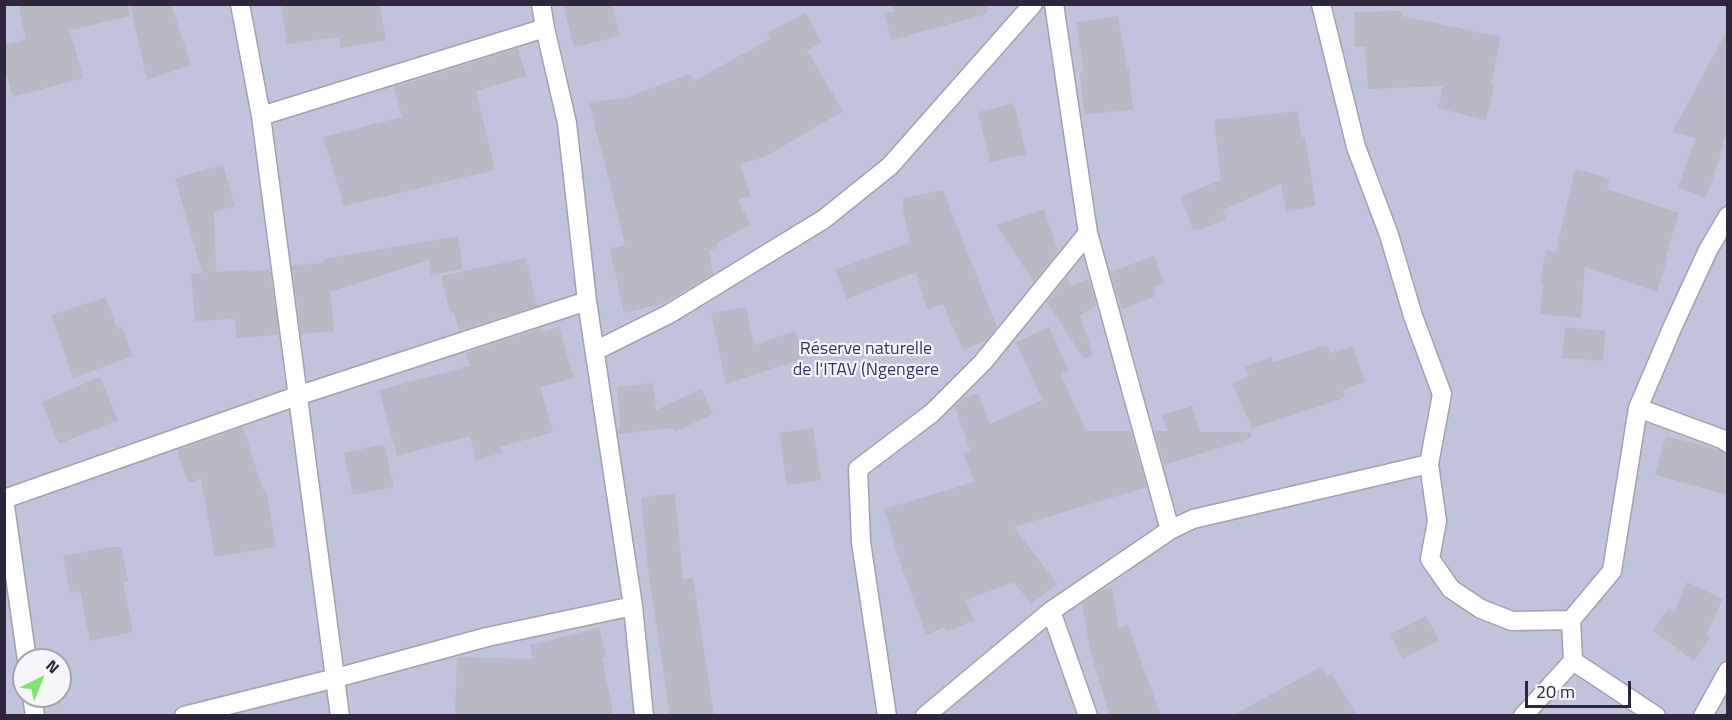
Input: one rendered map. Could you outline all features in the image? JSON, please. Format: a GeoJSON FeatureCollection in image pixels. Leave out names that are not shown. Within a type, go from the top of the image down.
{"type":"FeatureCollection","features":[{"type":"Feature","properties":{"kind":"street"},"geometry":{"type":"LineString","coordinates":[[240,4],[261,116],[340,716]]}},
{"type":"Feature","properties":{"kind":"street"},"geometry":{"type":"LineString","coordinates":[[541,4],[567,123],[587,301],[633,606],[644,716]]}},
{"type":"Feature","properties":{"kind":"street"},"geometry":{"type":"LineString","coordinates":[[595,351],[669,314],[824,219],[890,166],[1033,4]]}},
{"type":"Feature","properties":{"kind":"street"},"geometry":{"type":"LineString","coordinates":[[1054,4],[1089,233],[1170,530]]}},
{"type":"Feature","properties":{"kind":"street"},"geometry":{"type":"LineString","coordinates":[[1321,4],[1356,147],[1389,235],[1413,316],[1442,394],[1429,464],[1437,520],[1430,559],[1451,589],[1481,609],[1512,621],[1571,620]]}},
{"type":"Feature","properties":{"kind":"street"},"geometry":{"type":"LineString","coordinates":[[261,116],[545,28]]}},
{"type":"Feature","properties":{"kind":"street"},"geometry":{"type":"LineString","coordinates":[[1523,716],[1573,661],[1571,620],[1612,571],[1638,408],[1708,250],[1728,216]]}},
{"type":"Feature","properties":{"kind":"street"},"geometry":{"type":"LineString","coordinates":[[887,716],[861,542],[858,469],[932,413],[983,362],[1089,233]]}},
{"type":"Feature","properties":{"kind":"street"},"geometry":{"type":"LineString","coordinates":[[25,648],[4,499],[297,396],[587,301]]}},
{"type":"Feature","properties":{"kind":"street"},"geometry":{"type":"LineString","coordinates":[[1638,408],[1728,443]]}},
{"type":"Feature","properties":{"kind":"street"},"geometry":{"type":"LineString","coordinates":[[925,716],[1051,611],[1170,530],[1193,519],[1429,464]]}},
{"type":"Feature","properties":{"kind":"street"},"geometry":{"type":"LineString","coordinates":[[184,716],[487,637],[633,606]]}},
{"type":"Feature","properties":{"kind":"street"},"geometry":{"type":"LineString","coordinates":[[1051,611],[1088,716]]}},
{"type":"Feature","properties":{"kind":"street"},"geometry":{"type":"LineString","coordinates":[[1573,661],[1656,716]]}},
{"type":"Feature","properties":{"kind":"street"},"geometry":{"type":"LineString","coordinates":[[1703,716],[1728,671]]}},
{"type":"Feature","properties":{"kind":"green space","name":"Réserve naturelle de l'ITAV (Ngengere"},"geometry":{"type":"Polygon","coordinates":[[[4,5],[1727,5],[1727,715],[5,715],[4,5]]]}},
{"type":"Feature","properties":{"kind":"building"},"geometry":{"type":"Polygon","coordinates":[[[18,4],[128,4],[130,16],[70,30],[83,78],[13,97],[4,65],[4,45],[26,39],[18,4]]]}},
{"type":"Feature","properties":{"kind":"building"},"geometry":{"type":"Polygon","coordinates":[[[130,4],[171,4],[191,65],[147,80],[130,4]]]}},
{"type":"Feature","properties":{"kind":"building"},"geometry":{"type":"Polygon","coordinates":[[[281,4],[379,4],[386,40],[341,48],[339,37],[287,44],[281,4]]]}},
{"type":"Feature","properties":{"kind":"building"},"geometry":{"type":"Polygon","coordinates":[[[563,4],[612,4],[620,36],[574,47],[563,4]]]}},
{"type":"Feature","properties":{"kind":"building"},"geometry":{"type":"Polygon","coordinates":[[[892,4],[986,4],[987,14],[891,40],[884,13],[894,11],[892,4]]]}},
{"type":"Feature","properties":{"kind":"building"},"geometry":{"type":"Polygon","coordinates":[[[1402,11],[1402,16],[1501,37],[1486,120],[1438,108],[1443,86],[1368,89],[1365,47],[1355,47],[1354,12],[1402,11]]]}},
{"type":"Feature","properties":{"kind":"building"},"geometry":{"type":"Polygon","coordinates":[[[806,13],[822,43],[807,50],[843,111],[765,157],[740,164],[751,196],[737,200],[751,224],[717,243],[718,248],[709,250],[713,274],[665,303],[624,313],[610,249],[625,245],[589,103],[627,97],[691,74],[694,81],[770,39],[767,33],[806,13]]]}},
{"type":"Feature","properties":{"kind":"building"},"geometry":{"type":"Polygon","coordinates":[[[1118,16],[1127,67],[1129,67],[1133,110],[1084,114],[1080,72],[1084,71],[1076,22],[1118,16]]]}},
{"type":"Feature","properties":{"kind":"building"},"geometry":{"type":"Polygon","coordinates":[[[1728,29],[1728,125],[1706,198],[1678,188],[1695,138],[1672,132],[1728,29]]]}},
{"type":"Feature","properties":{"kind":"building"},"geometry":{"type":"Polygon","coordinates":[[[518,48],[526,76],[476,91],[495,170],[344,206],[323,137],[402,117],[394,87],[518,48]]]}},
{"type":"Feature","properties":{"kind":"building"},"geometry":{"type":"Polygon","coordinates":[[[1014,103],[1026,154],[990,162],[978,112],[1014,103]]]}},
{"type":"Feature","properties":{"kind":"building"},"geometry":{"type":"Polygon","coordinates":[[[1298,111],[1301,137],[1305,137],[1316,206],[1286,211],[1281,184],[1223,210],[1226,220],[1193,231],[1181,196],[1221,180],[1214,120],[1298,111]]]}},
{"type":"Feature","properties":{"kind":"building"},"geometry":{"type":"Polygon","coordinates":[[[223,165],[235,206],[214,212],[216,272],[249,270],[249,272],[270,269],[279,335],[237,338],[235,319],[195,321],[191,274],[202,273],[175,178],[223,165]]]}},
{"type":"Feature","properties":{"kind":"building"},"geometry":{"type":"Polygon","coordinates":[[[1575,169],[1609,178],[1607,189],[1679,213],[1657,292],[1585,267],[1581,318],[1540,314],[1543,283],[1540,282],[1546,250],[1556,252],[1575,169]]]}},
{"type":"Feature","properties":{"kind":"building"},"geometry":{"type":"Polygon","coordinates":[[[943,190],[997,327],[986,341],[963,350],[943,304],[927,309],[916,272],[847,299],[835,270],[910,242],[903,210],[903,198],[943,190]]]}},
{"type":"Feature","properties":{"kind":"building"},"geometry":{"type":"Polygon","coordinates":[[[1044,209],[1058,251],[1034,282],[996,225],[1044,209]]]}},
{"type":"Feature","properties":{"kind":"building"},"geometry":{"type":"Polygon","coordinates":[[[458,236],[463,269],[431,275],[429,260],[330,292],[334,331],[301,334],[292,267],[294,265],[324,263],[323,259],[458,236]]]}},
{"type":"Feature","properties":{"kind":"building"},"geometry":{"type":"Polygon","coordinates":[[[1154,256],[1164,283],[1154,287],[1156,296],[1122,309],[1110,272],[1154,256]]]}},
{"type":"Feature","properties":{"kind":"building"},"geometry":{"type":"Polygon","coordinates":[[[526,258],[537,306],[459,331],[454,312],[450,313],[441,276],[526,258]]]}},
{"type":"Feature","properties":{"kind":"building"},"geometry":{"type":"Polygon","coordinates":[[[1067,277],[1070,286],[1089,279],[1096,305],[1080,316],[1093,354],[1084,359],[1047,302],[1067,277]]]}},
{"type":"Feature","properties":{"kind":"building"},"geometry":{"type":"Polygon","coordinates":[[[106,297],[117,329],[122,327],[133,356],[73,378],[51,315],[106,297]]]}},
{"type":"Feature","properties":{"kind":"building"},"geometry":{"type":"Polygon","coordinates":[[[746,307],[754,345],[795,331],[804,358],[726,384],[711,313],[746,307]]]}},
{"type":"Feature","properties":{"kind":"building"},"geometry":{"type":"Polygon","coordinates":[[[559,327],[574,378],[540,387],[553,432],[500,447],[502,453],[476,460],[470,436],[397,456],[379,390],[470,366],[466,353],[542,328],[543,332],[559,327]]]}},
{"type":"Feature","properties":{"kind":"building"},"geometry":{"type":"Polygon","coordinates":[[[1049,327],[1069,371],[1061,374],[1086,431],[1131,431],[1147,487],[1014,527],[1057,584],[1031,604],[1014,582],[966,600],[974,621],[946,631],[945,627],[926,635],[884,509],[974,482],[963,454],[970,451],[955,406],[962,399],[978,393],[990,424],[1042,400],[1016,342],[1049,327]]]}},
{"type":"Feature","properties":{"kind":"building"},"geometry":{"type":"Polygon","coordinates":[[[1565,327],[1605,331],[1603,361],[1562,358],[1565,327]]]}},
{"type":"Feature","properties":{"kind":"building"},"geometry":{"type":"Polygon","coordinates":[[[1327,345],[1330,353],[1353,346],[1365,382],[1343,389],[1345,398],[1252,428],[1232,384],[1249,376],[1245,367],[1271,357],[1273,362],[1327,345]]]}},
{"type":"Feature","properties":{"kind":"building"},"geometry":{"type":"Polygon","coordinates":[[[100,377],[118,420],[59,444],[41,402],[100,377]]]}},
{"type":"Feature","properties":{"kind":"building"},"geometry":{"type":"Polygon","coordinates":[[[653,383],[656,410],[701,389],[713,414],[675,432],[673,428],[618,434],[618,429],[621,427],[617,387],[653,383]]]}},
{"type":"Feature","properties":{"kind":"building"},"geometry":{"type":"Polygon","coordinates":[[[1192,406],[1200,432],[1251,432],[1252,438],[1164,465],[1154,431],[1167,431],[1162,415],[1192,406]]]}},
{"type":"Feature","properties":{"kind":"building"},"geometry":{"type":"Polygon","coordinates":[[[243,427],[263,490],[266,490],[276,547],[215,557],[201,479],[188,483],[177,450],[243,427]]]}},
{"type":"Feature","properties":{"kind":"building"},"geometry":{"type":"Polygon","coordinates":[[[813,428],[821,480],[787,485],[779,433],[813,428]]]}},
{"type":"Feature","properties":{"kind":"building"},"geometry":{"type":"Polygon","coordinates":[[[1666,436],[1728,454],[1728,495],[1655,475],[1666,436]]]}},
{"type":"Feature","properties":{"kind":"building"},"geometry":{"type":"Polygon","coordinates":[[[384,444],[394,487],[353,495],[344,453],[384,444]]]}},
{"type":"Feature","properties":{"kind":"building"},"geometry":{"type":"Polygon","coordinates":[[[675,494],[683,579],[693,578],[714,716],[670,716],[648,569],[641,497],[675,494]]]}},
{"type":"Feature","properties":{"kind":"building"},"geometry":{"type":"Polygon","coordinates":[[[109,547],[121,547],[128,581],[123,582],[133,632],[90,641],[80,591],[70,593],[63,556],[109,547]]]}},
{"type":"Feature","properties":{"kind":"building"},"geometry":{"type":"Polygon","coordinates":[[[1687,582],[1723,599],[1706,635],[1710,638],[1694,661],[1653,630],[1669,608],[1674,612],[1687,582]]]}},
{"type":"Feature","properties":{"kind":"building"},"geometry":{"type":"Polygon","coordinates":[[[1112,588],[1119,628],[1128,625],[1161,716],[1110,716],[1090,650],[1082,603],[1102,590],[1112,588]]]}},
{"type":"Feature","properties":{"kind":"building"},"geometry":{"type":"Polygon","coordinates":[[[1426,616],[1439,640],[1403,659],[1390,634],[1426,616]]]}},
{"type":"Feature","properties":{"kind":"building"},"geometry":{"type":"Polygon","coordinates":[[[599,628],[606,657],[602,658],[614,716],[455,716],[457,657],[533,659],[530,645],[599,628]]]}},
{"type":"Feature","properties":{"kind":"building"},"geometry":{"type":"Polygon","coordinates":[[[1322,666],[1327,677],[1332,674],[1358,716],[1232,716],[1322,666]]]}}]}
